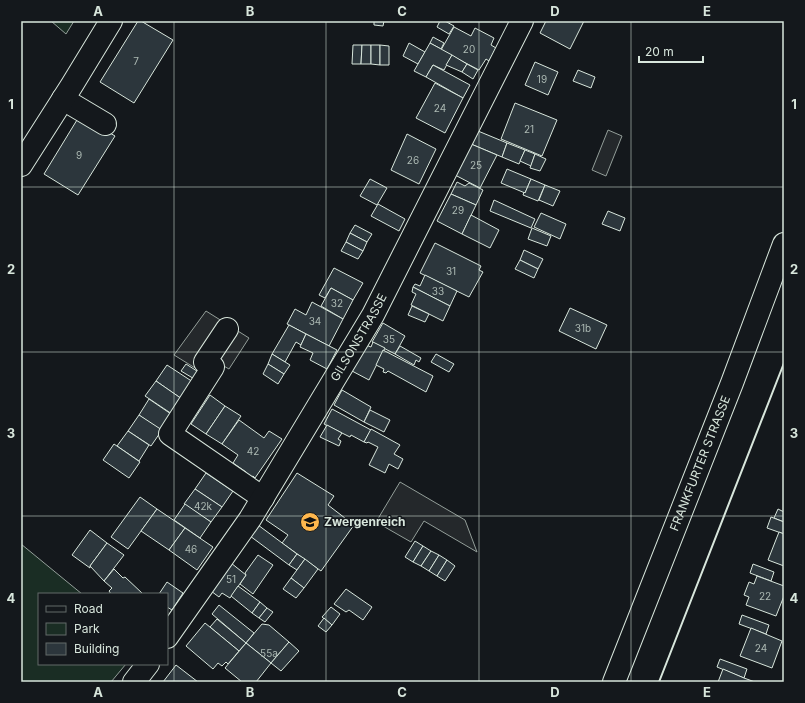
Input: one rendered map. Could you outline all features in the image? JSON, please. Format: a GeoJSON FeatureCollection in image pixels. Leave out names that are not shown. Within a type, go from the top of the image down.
{"type":"FeatureCollection","features":[{"type":"Feature","properties":{"kind":"street"},"geometry":{"type":"LineString","coordinates":[[21,165],[111,21]]}},
{"type":"Feature","properties":{"kind":"street","name":"GILSONSTRASSE"},"geometry":{"type":"LineString","coordinates":[[168,636],[250,519],[373,315],[522,21]]}},
{"type":"Feature","properties":{"kind":"street"},"geometry":{"type":"LineString","coordinates":[[63,99],[105,124]]}},
{"type":"Feature","properties":{"kind":"street","name":"FRANKFURTER STRASSE"},"geometry":{"type":"LineString","coordinates":[[614,682],[732,383],[784,244]]}},
{"type":"Feature","properties":{"kind":"street"},"geometry":{"type":"LineString","coordinates":[[227,329],[205,362],[213,367],[170,434],[263,498]]}},
{"type":"Feature","properties":{"kind":"street"},"geometry":{"type":"LineString","coordinates":[[134,682],[147,665]]}},
{"type":"Feature","properties":{"kind":"green space"},"geometry":{"type":"Polygon","coordinates":[[[51,21],[74,21],[66,34],[51,21]]]}},
{"type":"Feature","properties":{"kind":"green space"},"geometry":{"type":"Polygon","coordinates":[[[21,544],[81,593],[38,593],[38,665],[125,665],[111,682],[21,682],[21,544]]]}},
{"type":"Feature","properties":{"kind":"shaded area"},"geometry":{"type":"Polygon","coordinates":[[[608,130],[622,136],[606,176],[592,170],[608,130]]]}},
{"type":"Feature","properties":{"kind":"shaded area"},"geometry":{"type":"Polygon","coordinates":[[[206,311],[249,338],[229,369],[222,365],[213,379],[174,355],[206,311]]]}},
{"type":"Feature","properties":{"kind":"shaded area"},"geometry":{"type":"Polygon","coordinates":[[[400,482],[465,520],[477,552],[424,521],[411,542],[376,522],[400,482]]]}},
{"type":"Feature","properties":{"kind":"building"},"geometry":{"type":"Polygon","coordinates":[[[138,21],[141,21],[173,40],[134,103],[100,82],[138,21]]]}},
{"type":"Feature","properties":{"kind":"building"},"geometry":{"type":"Polygon","coordinates":[[[374,21],[384,21],[383,26],[374,25],[374,21]]]}},
{"type":"Feature","properties":{"kind":"building"},"geometry":{"type":"Polygon","coordinates":[[[440,21],[445,21],[454,26],[449,34],[437,27],[440,21]]]}},
{"type":"Feature","properties":{"kind":"building"},"geometry":{"type":"Polygon","coordinates":[[[546,21],[584,21],[570,49],[540,33],[546,21]]]}},
{"type":"Feature","properties":{"kind":"building"},"geometry":{"type":"Polygon","coordinates":[[[454,27],[471,36],[475,28],[494,38],[491,45],[496,48],[489,61],[486,59],[479,70],[441,50],[454,27]]]}},
{"type":"Feature","properties":{"kind":"building"},"geometry":{"type":"Polygon","coordinates":[[[433,37],[444,43],[441,49],[430,43],[433,37]]]}},
{"type":"Feature","properties":{"kind":"building"},"geometry":{"type":"Polygon","coordinates":[[[409,43],[425,52],[418,64],[403,56],[409,43]]]}},
{"type":"Feature","properties":{"kind":"building"},"geometry":{"type":"Polygon","coordinates":[[[430,43],[452,55],[444,70],[433,65],[426,77],[414,71],[430,43]]]}},
{"type":"Feature","properties":{"kind":"building"},"geometry":{"type":"Polygon","coordinates":[[[353,45],[362,45],[361,64],[352,64],[353,45]]]}},
{"type":"Feature","properties":{"kind":"building"},"geometry":{"type":"Polygon","coordinates":[[[362,45],[371,45],[371,64],[361,64],[362,45]]]}},
{"type":"Feature","properties":{"kind":"building"},"geometry":{"type":"Polygon","coordinates":[[[371,45],[380,45],[380,65],[371,64],[371,45]]]}},
{"type":"Feature","properties":{"kind":"building"},"geometry":{"type":"Polygon","coordinates":[[[380,45],[389,46],[389,65],[380,65],[380,45]]]}},
{"type":"Feature","properties":{"kind":"building"},"geometry":{"type":"Polygon","coordinates":[[[452,55],[467,64],[462,72],[446,65],[452,55]]]}},
{"type":"Feature","properties":{"kind":"building"},"geometry":{"type":"Polygon","coordinates":[[[535,62],[558,72],[548,95],[525,85],[535,62]]]}},
{"type":"Feature","properties":{"kind":"building"},"geometry":{"type":"Polygon","coordinates":[[[467,64],[478,70],[473,79],[462,72],[467,64]]]}},
{"type":"Feature","properties":{"kind":"building"},"geometry":{"type":"Polygon","coordinates":[[[433,65],[470,85],[463,98],[426,77],[433,65]]]}},
{"type":"Feature","properties":{"kind":"building"},"geometry":{"type":"Polygon","coordinates":[[[578,70],[595,77],[591,88],[573,81],[578,70]]]}},
{"type":"Feature","properties":{"kind":"building"},"geometry":{"type":"Polygon","coordinates":[[[435,83],[463,98],[445,133],[416,118],[435,83]]]}},
{"type":"Feature","properties":{"kind":"building"},"geometry":{"type":"Polygon","coordinates":[[[515,103],[557,120],[542,156],[501,139],[515,103]]]}},
{"type":"Feature","properties":{"kind":"building"},"geometry":{"type":"Polygon","coordinates":[[[80,115],[115,136],[78,195],[44,174],[80,115]]]}},
{"type":"Feature","properties":{"kind":"building"},"geometry":{"type":"Polygon","coordinates":[[[478,131],[507,143],[502,157],[471,144],[478,131]]]}},
{"type":"Feature","properties":{"kind":"building"},"geometry":{"type":"Polygon","coordinates":[[[407,134],[436,149],[419,184],[391,170],[407,134]]]}},
{"type":"Feature","properties":{"kind":"building"},"geometry":{"type":"Polygon","coordinates":[[[507,143],[525,150],[519,164],[502,157],[507,143]]]}},
{"type":"Feature","properties":{"kind":"building"},"geometry":{"type":"Polygon","coordinates":[[[471,144],[497,155],[480,188],[455,175],[471,144]]]}},
{"type":"Feature","properties":{"kind":"building"},"geometry":{"type":"Polygon","coordinates":[[[525,150],[535,154],[531,166],[520,161],[525,150]]]}},
{"type":"Feature","properties":{"kind":"building"},"geometry":{"type":"Polygon","coordinates":[[[535,154],[546,159],[540,171],[530,168],[535,154]]]}},
{"type":"Feature","properties":{"kind":"building"},"geometry":{"type":"Polygon","coordinates":[[[507,169],[531,179],[525,193],[501,183],[507,169]]]}},
{"type":"Feature","properties":{"kind":"building"},"geometry":{"type":"Polygon","coordinates":[[[370,179],[387,188],[377,205],[360,196],[370,179]]]}},
{"type":"Feature","properties":{"kind":"building"},"geometry":{"type":"Polygon","coordinates":[[[531,179],[545,185],[538,201],[523,195],[531,179]]]}},
{"type":"Feature","properties":{"kind":"building"},"geometry":{"type":"Polygon","coordinates":[[[457,182],[465,186],[469,183],[483,190],[476,205],[451,194],[457,182]]]}},
{"type":"Feature","properties":{"kind":"building"},"geometry":{"type":"Polygon","coordinates":[[[545,185],[560,191],[553,206],[539,200],[545,185]]]}},
{"type":"Feature","properties":{"kind":"building"},"geometry":{"type":"Polygon","coordinates":[[[451,194],[476,205],[462,234],[437,221],[451,194]]]}},
{"type":"Feature","properties":{"kind":"building"},"geometry":{"type":"Polygon","coordinates":[[[494,200],[535,219],[531,228],[490,211],[494,200]]]}},
{"type":"Feature","properties":{"kind":"building"},"geometry":{"type":"Polygon","coordinates":[[[378,204],[405,219],[399,231],[371,216],[378,204]]]}},
{"type":"Feature","properties":{"kind":"building"},"geometry":{"type":"Polygon","coordinates":[[[608,211],[625,218],[620,231],[602,224],[608,211]]]}},
{"type":"Feature","properties":{"kind":"building"},"geometry":{"type":"Polygon","coordinates":[[[541,213],[566,224],[560,239],[534,227],[541,213]]]}},
{"type":"Feature","properties":{"kind":"building"},"geometry":{"type":"Polygon","coordinates":[[[471,215],[499,230],[490,248],[462,234],[471,215]]]}},
{"type":"Feature","properties":{"kind":"building"},"geometry":{"type":"Polygon","coordinates":[[[355,225],[372,234],[367,242],[350,233],[355,225]]]}},
{"type":"Feature","properties":{"kind":"building"},"geometry":{"type":"Polygon","coordinates":[[[532,228],[551,236],[547,246],[528,239],[532,228]]]}},
{"type":"Feature","properties":{"kind":"building"},"geometry":{"type":"Polygon","coordinates":[[[350,233],[367,242],[363,251],[346,242],[350,233]]]}},
{"type":"Feature","properties":{"kind":"building"},"geometry":{"type":"Polygon","coordinates":[[[346,242],[363,251],[358,259],[341,251],[346,242]]]}},
{"type":"Feature","properties":{"kind":"building"},"geometry":{"type":"Polygon","coordinates":[[[435,243],[481,266],[479,270],[483,272],[469,297],[420,273],[435,243]]]}},
{"type":"Feature","properties":{"kind":"building"},"geometry":{"type":"Polygon","coordinates":[[[524,250],[543,259],[538,269],[520,260],[524,250]]]}},
{"type":"Feature","properties":{"kind":"building"},"geometry":{"type":"Polygon","coordinates":[[[520,260],[538,269],[534,278],[515,269],[520,260]]]}},
{"type":"Feature","properties":{"kind":"building"},"geometry":{"type":"Polygon","coordinates":[[[334,268],[363,283],[353,300],[331,288],[325,298],[319,295],[334,268]]]}},
{"type":"Feature","properties":{"kind":"building"},"geometry":{"type":"Polygon","coordinates":[[[425,275],[457,291],[450,306],[413,287],[415,284],[420,286],[425,275]]]}},
{"type":"Feature","properties":{"kind":"building"},"geometry":{"type":"Polygon","coordinates":[[[413,287],[450,306],[443,321],[411,305],[416,294],[412,292],[413,287]]]}},
{"type":"Feature","properties":{"kind":"building"},"geometry":{"type":"Polygon","coordinates":[[[331,288],[353,300],[343,319],[321,306],[331,288]]]}},
{"type":"Feature","properties":{"kind":"building"},"geometry":{"type":"Polygon","coordinates":[[[312,302],[343,319],[329,346],[287,324],[295,309],[306,315],[312,302]]]}},
{"type":"Feature","properties":{"kind":"building"},"geometry":{"type":"Polygon","coordinates":[[[412,306],[429,314],[425,322],[408,315],[412,306]]]}},
{"type":"Feature","properties":{"kind":"building"},"geometry":{"type":"Polygon","coordinates":[[[570,308],[607,325],[596,349],[559,331],[570,308]]]}},
{"type":"Feature","properties":{"kind":"building"},"geometry":{"type":"Polygon","coordinates":[[[383,323],[405,336],[395,354],[372,342],[383,323]]]}},
{"type":"Feature","properties":{"kind":"building"},"geometry":{"type":"Polygon","coordinates":[[[289,325],[306,334],[301,345],[296,342],[285,362],[272,354],[289,325]]]}},
{"type":"Feature","properties":{"kind":"building"},"geometry":{"type":"Polygon","coordinates":[[[306,334],[337,350],[327,369],[310,360],[313,353],[300,347],[306,334]]]}},
{"type":"Feature","properties":{"kind":"building"},"geometry":{"type":"Polygon","coordinates":[[[373,342],[385,348],[369,380],[352,371],[366,345],[371,347],[373,342]]]}},
{"type":"Feature","properties":{"kind":"building"},"geometry":{"type":"Polygon","coordinates":[[[400,346],[421,358],[419,362],[416,360],[414,365],[395,354],[400,346]]]}},
{"type":"Feature","properties":{"kind":"building"},"geometry":{"type":"Polygon","coordinates":[[[383,350],[433,376],[426,392],[388,371],[386,373],[383,372],[384,369],[376,365],[383,350]]]}},
{"type":"Feature","properties":{"kind":"building"},"geometry":{"type":"Polygon","coordinates":[[[272,354],[290,365],[284,374],[268,364],[272,354]]]}},
{"type":"Feature","properties":{"kind":"building"},"geometry":{"type":"Polygon","coordinates":[[[436,354],[454,364],[449,372],[431,362],[436,354]]]}},
{"type":"Feature","properties":{"kind":"building"},"geometry":{"type":"Polygon","coordinates":[[[186,364],[200,373],[196,380],[181,371],[186,364]]]}},
{"type":"Feature","properties":{"kind":"building"},"geometry":{"type":"Polygon","coordinates":[[[268,364],[284,374],[278,384],[263,374],[268,364]]]}},
{"type":"Feature","properties":{"kind":"building"},"geometry":{"type":"Polygon","coordinates":[[[167,365],[193,382],[182,399],[156,381],[167,365]]]}},
{"type":"Feature","properties":{"kind":"building"},"geometry":{"type":"Polygon","coordinates":[[[156,381],[182,399],[172,414],[145,396],[156,381]]]}},
{"type":"Feature","properties":{"kind":"building"},"geometry":{"type":"Polygon","coordinates":[[[342,390],[371,407],[364,422],[334,405],[342,390]]]}},
{"type":"Feature","properties":{"kind":"building"},"geometry":{"type":"Polygon","coordinates":[[[210,395],[225,406],[206,434],[191,424],[210,395]]]}},
{"type":"Feature","properties":{"kind":"building"},"geometry":{"type":"Polygon","coordinates":[[[149,399],[171,414],[160,430],[139,415],[149,399]]]}},
{"type":"Feature","properties":{"kind":"building"},"geometry":{"type":"Polygon","coordinates":[[[225,406],[241,416],[222,444],[206,434],[225,406]]]}},
{"type":"Feature","properties":{"kind":"building"},"geometry":{"type":"Polygon","coordinates":[[[332,409],[371,430],[364,442],[324,424],[332,409]]]}},
{"type":"Feature","properties":{"kind":"building"},"geometry":{"type":"Polygon","coordinates":[[[370,410],[390,420],[384,432],[364,422],[370,410]]]}},
{"type":"Feature","properties":{"kind":"building"},"geometry":{"type":"Polygon","coordinates":[[[139,415],[162,430],[151,446],[128,431],[139,415]]]}},
{"type":"Feature","properties":{"kind":"building"},"geometry":{"type":"Polygon","coordinates":[[[239,420],[264,438],[269,431],[282,439],[255,478],[253,476],[250,478],[245,476],[246,472],[233,463],[238,455],[222,444],[239,420]]]}},
{"type":"Feature","properties":{"kind":"building"},"geometry":{"type":"Polygon","coordinates":[[[327,425],[342,433],[338,439],[341,441],[339,446],[320,437],[327,425]]]}},
{"type":"Feature","properties":{"kind":"building"},"geometry":{"type":"Polygon","coordinates":[[[371,429],[400,445],[394,454],[403,459],[398,469],[389,464],[385,473],[369,465],[378,447],[368,442],[364,442],[371,429]]]}},
{"type":"Feature","properties":{"kind":"building"},"geometry":{"type":"Polygon","coordinates":[[[128,431],[149,445],[139,461],[117,446],[128,431]]]}},
{"type":"Feature","properties":{"kind":"building"},"geometry":{"type":"Polygon","coordinates":[[[114,444],[140,462],[129,478],[103,460],[114,444]]]}},
{"type":"Feature","properties":{"kind":"building"},"geometry":{"type":"Polygon","coordinates":[[[206,473],[233,491],[222,507],[195,489],[206,473]]]}},
{"type":"Feature","properties":{"kind":"building","name":"Zwergenreich"},"geometry":{"type":"Polygon","coordinates":[[[297,473],[334,496],[328,505],[354,525],[321,571],[282,543],[288,535],[266,520],[297,473]]]}},
{"type":"Feature","properties":{"kind":"building"},"geometry":{"type":"Polygon","coordinates":[[[195,489],[222,507],[211,522],[184,504],[195,489]]]}},
{"type":"Feature","properties":{"kind":"building"},"geometry":{"type":"Polygon","coordinates":[[[140,497],[157,509],[128,549],[111,537],[140,497]]]}},
{"type":"Feature","properties":{"kind":"building"},"geometry":{"type":"Polygon","coordinates":[[[185,504],[211,522],[200,538],[174,520],[185,504]]]}},
{"type":"Feature","properties":{"kind":"building"},"geometry":{"type":"Polygon","coordinates":[[[157,509],[185,528],[169,550],[141,531],[157,509]]]}},
{"type":"Feature","properties":{"kind":"building"},"geometry":{"type":"Polygon","coordinates":[[[778,509],[784,512],[784,522],[774,518],[778,509]]]}},
{"type":"Feature","properties":{"kind":"building"},"geometry":{"type":"Polygon","coordinates":[[[771,517],[784,522],[784,534],[767,528],[771,517]]]}},
{"type":"Feature","properties":{"kind":"building"},"geometry":{"type":"Polygon","coordinates":[[[258,525],[297,554],[289,565],[250,536],[258,525]]]}},
{"type":"Feature","properties":{"kind":"building"},"geometry":{"type":"Polygon","coordinates":[[[185,528],[213,547],[197,570],[169,550],[185,528]]]}},
{"type":"Feature","properties":{"kind":"building"},"geometry":{"type":"Polygon","coordinates":[[[90,530],[107,543],[90,568],[72,555],[90,530]]]}},
{"type":"Feature","properties":{"kind":"building"},"geometry":{"type":"Polygon","coordinates":[[[779,532],[784,534],[784,566],[768,560],[779,532]]]}},
{"type":"Feature","properties":{"kind":"building"},"geometry":{"type":"Polygon","coordinates":[[[415,541],[423,546],[413,562],[405,557],[415,541]]]}},
{"type":"Feature","properties":{"kind":"building"},"geometry":{"type":"Polygon","coordinates":[[[107,543],[124,555],[104,581],[90,566],[107,543]]]}},
{"type":"Feature","properties":{"kind":"building"},"geometry":{"type":"Polygon","coordinates":[[[423,546],[431,551],[421,566],[413,562],[423,546]]]}},
{"type":"Feature","properties":{"kind":"building"},"geometry":{"type":"Polygon","coordinates":[[[431,551],[439,555],[429,571],[421,566],[431,551]]]}},
{"type":"Feature","properties":{"kind":"building"},"geometry":{"type":"Polygon","coordinates":[[[297,554],[305,559],[297,570],[289,565],[297,554]]]}},
{"type":"Feature","properties":{"kind":"building"},"geometry":{"type":"Polygon","coordinates":[[[258,555],[273,565],[253,594],[240,584],[246,575],[245,573],[258,555]]]}},
{"type":"Feature","properties":{"kind":"building"},"geometry":{"type":"Polygon","coordinates":[[[439,555],[447,560],[437,576],[429,571],[439,555]]]}},
{"type":"Feature","properties":{"kind":"building"},"geometry":{"type":"Polygon","coordinates":[[[305,559],[318,569],[304,588],[291,578],[305,559]]]}},
{"type":"Feature","properties":{"kind":"building"},"geometry":{"type":"Polygon","coordinates":[[[447,560],[455,566],[445,581],[437,576],[447,560]]]}},
{"type":"Feature","properties":{"kind":"building"},"geometry":{"type":"Polygon","coordinates":[[[231,563],[246,575],[230,598],[222,593],[219,597],[211,591],[231,563]]]}},
{"type":"Feature","properties":{"kind":"building"},"geometry":{"type":"Polygon","coordinates":[[[753,564],[774,572],[771,581],[750,573],[753,564]]]}},
{"type":"Feature","properties":{"kind":"building"},"geometry":{"type":"Polygon","coordinates":[[[114,569],[142,593],[110,593],[109,591],[112,588],[104,581],[114,569]]]}},
{"type":"Feature","properties":{"kind":"building"},"geometry":{"type":"Polygon","coordinates":[[[757,576],[784,586],[784,596],[776,616],[746,605],[749,597],[744,595],[749,582],[754,584],[757,576]]]}},
{"type":"Feature","properties":{"kind":"building"},"geometry":{"type":"Polygon","coordinates":[[[291,578],[304,588],[296,598],[283,589],[291,578]]]}},
{"type":"Feature","properties":{"kind":"building"},"geometry":{"type":"Polygon","coordinates":[[[167,582],[183,593],[172,610],[168,608],[168,593],[160,593],[167,582]]]}},
{"type":"Feature","properties":{"kind":"building"},"geometry":{"type":"Polygon","coordinates":[[[238,586],[260,602],[252,613],[231,596],[238,586]]]}},
{"type":"Feature","properties":{"kind":"building"},"geometry":{"type":"Polygon","coordinates":[[[346,589],[372,607],[363,620],[349,610],[346,612],[334,604],[346,589]]]}},
{"type":"Feature","properties":{"kind":"building"},"geometry":{"type":"Polygon","coordinates":[[[260,602],[267,608],[259,618],[252,613],[260,602]]]}},
{"type":"Feature","properties":{"kind":"building"},"geometry":{"type":"Polygon","coordinates":[[[219,605],[254,633],[246,643],[212,614],[219,605]]]}},
{"type":"Feature","properties":{"kind":"building"},"geometry":{"type":"Polygon","coordinates":[[[331,607],[340,614],[332,625],[322,617],[331,607]]]}},
{"type":"Feature","properties":{"kind":"building"},"geometry":{"type":"Polygon","coordinates":[[[267,608],[273,612],[265,622],[259,618],[267,608]]]}},
{"type":"Feature","properties":{"kind":"building"},"geometry":{"type":"Polygon","coordinates":[[[742,615],[769,625],[766,634],[739,624],[742,615]]]}},
{"type":"Feature","properties":{"kind":"building"},"geometry":{"type":"Polygon","coordinates":[[[324,618],[332,625],[326,632],[318,626],[324,618]]]}},
{"type":"Feature","properties":{"kind":"building"},"geometry":{"type":"Polygon","coordinates":[[[217,619],[246,643],[239,651],[210,627],[217,619]]]}},
{"type":"Feature","properties":{"kind":"building"},"geometry":{"type":"Polygon","coordinates":[[[205,623],[239,651],[228,664],[226,662],[222,666],[218,663],[213,669],[186,646],[205,623]]]}},
{"type":"Feature","properties":{"kind":"building"},"geometry":{"type":"Polygon","coordinates":[[[262,624],[269,625],[289,642],[271,663],[246,643],[262,624]]]}},
{"type":"Feature","properties":{"kind":"building"},"geometry":{"type":"Polygon","coordinates":[[[751,628],[782,641],[772,668],[740,656],[751,628]]]}},
{"type":"Feature","properties":{"kind":"building"},"geometry":{"type":"Polygon","coordinates":[[[289,642],[299,651],[281,671],[271,663],[289,642]]]}},
{"type":"Feature","properties":{"kind":"building"},"geometry":{"type":"Polygon","coordinates":[[[246,643],[271,663],[256,682],[242,682],[225,668],[246,643]]]}},
{"type":"Feature","properties":{"kind":"building"},"geometry":{"type":"Polygon","coordinates":[[[720,659],[747,669],[744,678],[717,667],[720,659]]]}},
{"type":"Feature","properties":{"kind":"building"},"geometry":{"type":"Polygon","coordinates":[[[176,665],[198,682],[163,682],[176,665]]]}},
{"type":"Feature","properties":{"kind":"building"},"geometry":{"type":"Polygon","coordinates":[[[723,669],[744,678],[755,682],[718,682],[723,669]]]}},
{"type":"Feature","properties":{"kind":"wall"},"geometry":{"type":"LineString","coordinates":[[659,682],[784,363]]}},
{"type":"Feature","properties":{"kind":"place","name":"Zwergenreich"},"geometry":{"type":"Point","coordinates":[310,522]}}]}
